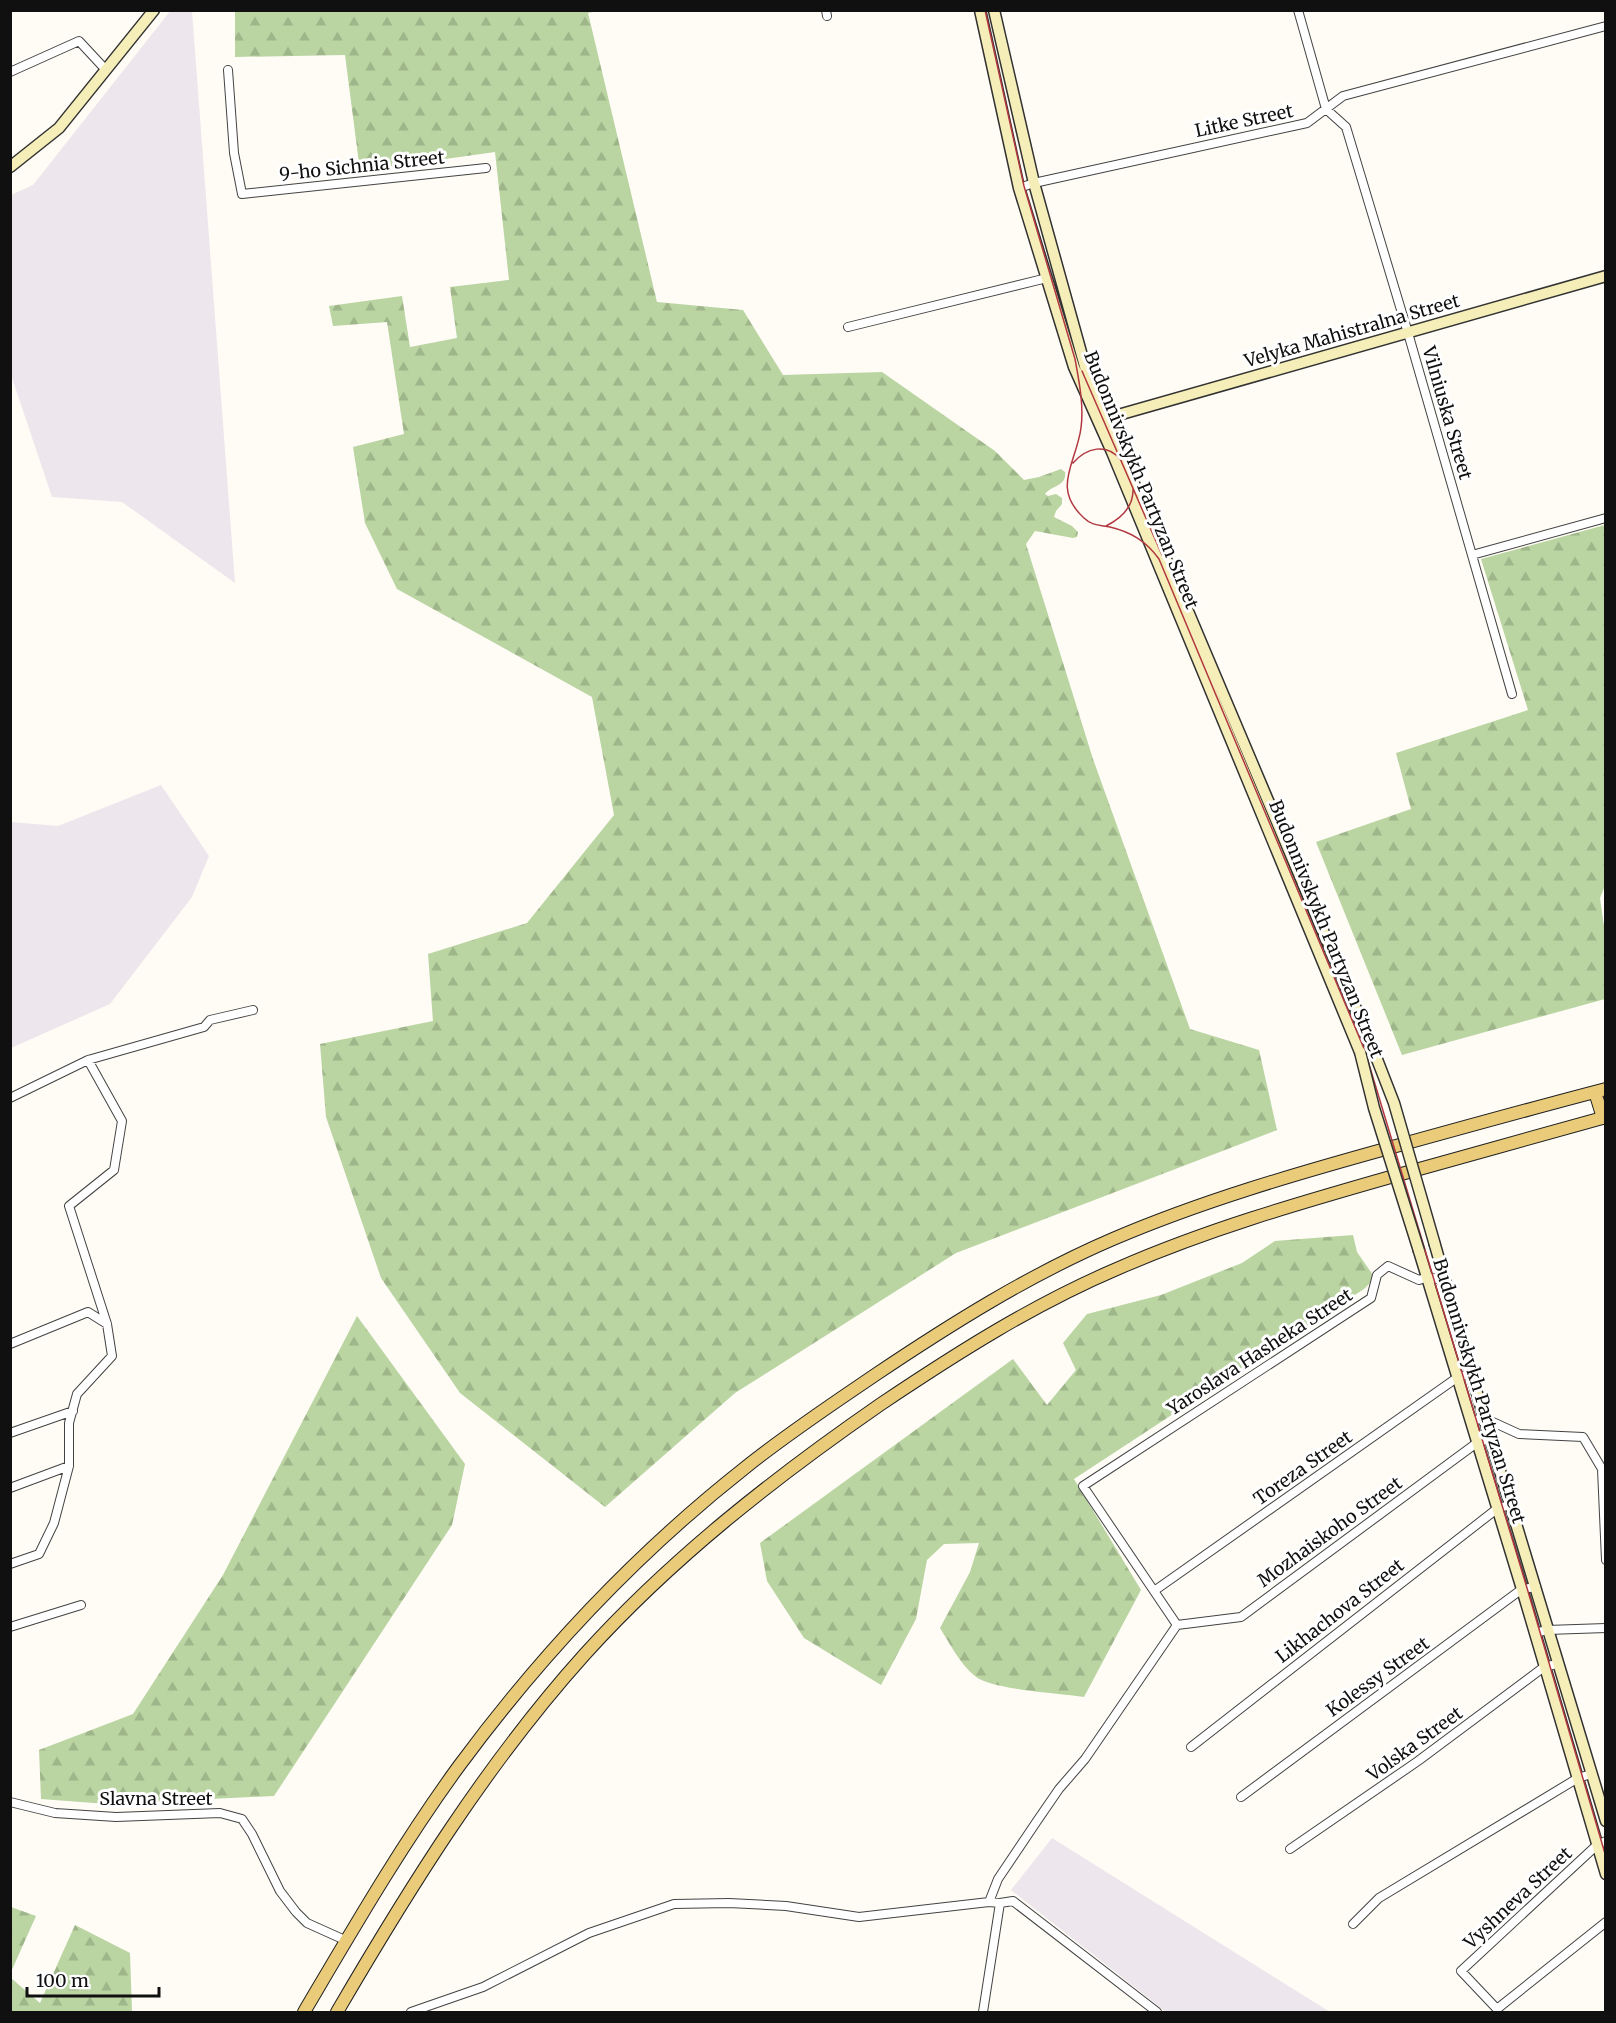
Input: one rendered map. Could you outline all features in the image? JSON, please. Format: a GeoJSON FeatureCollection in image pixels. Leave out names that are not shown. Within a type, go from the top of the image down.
{"type":"FeatureCollection","features":[{"type":"Feature","properties":{"kind":"main road"},"geometry":{"type":"LineString","coordinates":[[11,166],[59,128],[154,10]]}},
{"type":"Feature","properties":{"kind":"main road","name":"Budonnivskykh Partyzan Street"},"geometry":{"type":"LineString","coordinates":[[980,10],[1019,188],[1074,366],[1103,419],[1373,1049],[1394,1103],[1471,1374],[1605,1818]]}},
{"type":"Feature","properties":{"kind":"main road","name":"Budonnivskykh Partyzan Street"},"geometry":{"type":"LineString","coordinates":[[994,10],[1034,183],[1086,370],[1103,419],[1360,1052],[1374,1108],[1428,1277],[1590,1820],[1601,1843],[1605,1874]]}},
{"type":"Feature","properties":{"kind":"main road","name":"Velyka Mahistralna Street"},"geometry":{"type":"LineString","coordinates":[[1103,419],[1605,276]]}},
{"type":"Feature","properties":{"kind":"main road"},"geometry":{"type":"LineString","coordinates":[[304,2013],[403,1850],[459,1767],[510,1701],[567,1634],[639,1560],[695,1510],[746,1466],[820,1413],[992,1300],[1110,1240],[1191,1208],[1276,1179],[1600,1090],[1604,1118],[1286,1207],[1203,1234],[1120,1267],[1057,1296],[997,1329],[943,1362],[827,1441],[762,1489],[696,1545],[586,1653],[533,1716],[463,1810],[420,1875],[337,2013]]}},
{"type":"Feature","properties":{"kind":"street","name":"Vilniuska Street"},"geometry":{"type":"LineString","coordinates":[[1298,10],[1326,109],[1346,127],[1512,694]]}},
{"type":"Feature","properties":{"kind":"street","name":"Litke Street"},"geometry":{"type":"LineString","coordinates":[[1019,188],[1307,123],[1344,96],[1605,26]]}},
{"type":"Feature","properties":{"kind":"street"},"geometry":{"type":"LineString","coordinates":[[10,72],[79,41],[106,70]]}},
{"type":"Feature","properties":{"kind":"street","name":"9-ho Sichnia Street"},"geometry":{"type":"LineString","coordinates":[[228,70],[234,153],[242,194],[486,168]]}},
{"type":"Feature","properties":{"kind":"street"},"geometry":{"type":"LineString","coordinates":[[848,327],[1047,278]]}},
{"type":"Feature","properties":{"kind":"street"},"geometry":{"type":"LineString","coordinates":[[1472,555],[1605,518]]}},
{"type":"Feature","properties":{"kind":"street"},"geometry":{"type":"LineString","coordinates":[[10,1098],[88,1060],[204,1027],[210,1020],[253,1010]]}},
{"type":"Feature","properties":{"kind":"street"},"geometry":{"type":"LineString","coordinates":[[10,1564],[39,1554],[54,1523],[69,1466],[69,1423],[77,1394],[112,1356],[107,1324],[69,1206],[114,1170],[122,1121],[88,1060]]}},
{"type":"Feature","properties":{"kind":"street","name":"Yaroslava Hasheka Street"},"geometry":{"type":"LineString","coordinates":[[1154,1591],[1083,1486],[1371,1298],[1377,1275],[1388,1266],[1419,1280],[1428,1277],[1445,1281]]}},
{"type":"Feature","properties":{"kind":"street"},"geometry":{"type":"LineString","coordinates":[[10,1344],[88,1312],[107,1324]]}},
{"type":"Feature","properties":{"kind":"street","name":"Toreza Street"},"geometry":{"type":"LineString","coordinates":[[1154,1591],[1458,1377],[1471,1374]]}},
{"type":"Feature","properties":{"kind":"street"},"geometry":{"type":"LineString","coordinates":[[10,1433],[72,1410]]}},
{"type":"Feature","properties":{"kind":"street"},"geometry":{"type":"LineString","coordinates":[[1471,1421],[1484,1418],[1519,1434],[1582,1437],[1602,1469],[1605,1560]]}},
{"type":"Feature","properties":{"kind":"street","name":"Mozhaiskoho Street"},"geometry":{"type":"LineString","coordinates":[[1177,1625],[1241,1617],[1478,1442],[1491,1439]]}},
{"type":"Feature","properties":{"kind":"street"},"geometry":{"type":"LineString","coordinates":[[10,1488],[69,1466]]}},
{"type":"Feature","properties":{"kind":"street","name":"Likhachova Street"},"geometry":{"type":"LineString","coordinates":[[1191,1747],[1498,1508],[1511,1506]]}},
{"type":"Feature","properties":{"kind":"street","name":"Kolessy Street"},"geometry":{"type":"LineString","coordinates":[[1241,1797],[1522,1589],[1536,1587]]}},
{"type":"Feature","properties":{"kind":"street"},"geometry":{"type":"LineString","coordinates":[[989,1902],[998,1880],[1059,1789],[1085,1759],[1177,1625],[1154,1591]]}},
{"type":"Feature","properties":{"kind":"street"},"geometry":{"type":"LineString","coordinates":[[10,1627],[81,1605]]}},
{"type":"Feature","properties":{"kind":"street"},"geometry":{"type":"LineString","coordinates":[[1535,1633],[1547,1630],[1605,1628]]}},
{"type":"Feature","properties":{"kind":"street","name":"Volska Street"},"geometry":{"type":"LineString","coordinates":[[1290,1849],[1418,1761],[1544,1667],[1557,1664]]}},
{"type":"Feature","properties":{"kind":"street"},"geometry":{"type":"LineString","coordinates":[[1353,1924],[1379,1898],[1578,1778],[1591,1774]]}},
{"type":"Feature","properties":{"kind":"street","name":"Slavna Street"},"geometry":{"type":"LineString","coordinates":[[10,1802],[55,1813],[116,1816],[220,1813],[242,1820],[252,1834],[280,1891],[296,1912],[307,1923],[347,1941]]}},
{"type":"Feature","properties":{"kind":"street"},"geometry":{"type":"LineString","coordinates":[[1590,1820],[1605,1818]]}},
{"type":"Feature","properties":{"kind":"street","name":"Vyshneva Street"},"geometry":{"type":"LineString","coordinates":[[1601,1843],[1461,1971],[1497,2009],[1605,1922]]}},
{"type":"Feature","properties":{"kind":"street"},"geometry":{"type":"LineString","coordinates":[[411,2013],[483,1986],[589,1933],[674,1904],[729,1903],[786,1906],[859,1917],[1013,1901],[1156,2013]]}},
{"type":"Feature","properties":{"kind":"street"},"geometry":{"type":"LineString","coordinates":[[983,2013],[1000,1904]]}},
{"type":"Feature","properties":{"kind":"shaded area"},"geometry":{"type":"Polygon","coordinates":[[[171,10],[192,11],[235,583],[122,502],[52,497],[11,375],[11,195],[33,185],[171,10]]]}},
{"type":"Feature","properties":{"kind":"shaded area"},"geometry":{"type":"Polygon","coordinates":[[[161,785],[209,856],[192,897],[110,1004],[11,1048],[11,822],[58,826],[161,785]]]}},
{"type":"Feature","properties":{"kind":"shaded area"},"geometry":{"type":"Polygon","coordinates":[[[1052,1838],[1330,2012],[1166,2012],[1011,1890],[1052,1838]]]}},
{"type":"Feature","properties":{"kind":"green space"},"geometry":{"type":"Polygon","coordinates":[[[235,11],[597,11],[588,13],[657,302],[743,310],[783,375],[882,372],[995,451],[1024,480],[1061,469],[1065,472],[1064,480],[1045,494],[1048,496],[1056,494],[1062,498],[1062,504],[1054,517],[1072,526],[1078,532],[1077,537],[1035,531],[1026,544],[1093,759],[1190,1029],[1259,1050],[1277,1130],[956,1253],[735,1393],[605,1507],[460,1393],[381,1278],[326,1117],[320,1044],[433,1021],[428,954],[527,923],[614,815],[592,697],[397,589],[365,523],[353,447],[404,434],[387,322],[333,326],[329,306],[402,296],[410,347],[457,338],[450,287],[509,280],[495,152],[360,171],[345,55],[235,57],[235,11]]]}},
{"type":"Feature","properties":{"kind":"green space"},"geometry":{"type":"Polygon","coordinates":[[[1605,525],[1606,883],[1600,898],[1606,941],[1605,999],[1402,1055],[1316,842],[1411,809],[1396,753],[1528,710],[1481,559],[1605,525]]]}},
{"type":"Feature","properties":{"kind":"green space"},"geometry":{"type":"Polygon","coordinates":[[[1353,1235],[1357,1252],[1375,1278],[1364,1289],[1074,1479],[1141,1590],[1084,1697],[1010,1688],[983,1681],[965,1666],[956,1654],[940,1628],[970,1572],[979,1543],[944,1544],[927,1560],[916,1619],[881,1685],[804,1638],[767,1581],[760,1543],[1013,1359],[1047,1405],[1076,1370],[1063,1343],[1087,1314],[1161,1295],[1242,1263],[1275,1241],[1353,1235]]]}},
{"type":"Feature","properties":{"kind":"green space"},"geometry":{"type":"Polygon","coordinates":[[[357,1316],[465,1464],[452,1525],[274,1796],[107,1804],[41,1799],[39,1750],[133,1714],[223,1575],[357,1316]]]}},
{"type":"Feature","properties":{"kind":"green space"},"geometry":{"type":"Polygon","coordinates":[[[10,1907],[36,1916],[11,1972],[10,1907]]]}},
{"type":"Feature","properties":{"kind":"green space"},"geometry":{"type":"Polygon","coordinates":[[[75,1925],[130,1953],[132,2012],[11,2012],[11,1978],[40,2003],[75,1925]]]}},
{"type":"Feature","properties":{"kind":"tram line"},"geometry":{"type":"LineString","coordinates":[[985,10],[1024,186],[1078,376],[1082,419],[1068,475],[1069,496],[1074,507],[1087,521],[1131,535],[1149,547],[1159,559],[1365,1051],[1606,1857]]}},
{"type":"Feature","properties":{"kind":"tram line"},"geometry":{"type":"LineString","coordinates":[[1082,371],[1162,555]]}},
{"type":"Feature","properties":{"kind":"tram line"},"geometry":{"type":"LineString","coordinates":[[1073,463],[1084,454],[1097,449],[1109,451],[1121,460]]}},
{"type":"Feature","properties":{"kind":"tram line"},"geometry":{"type":"LineString","coordinates":[[1106,526],[1126,511],[1133,495],[1133,488]]}}]}
